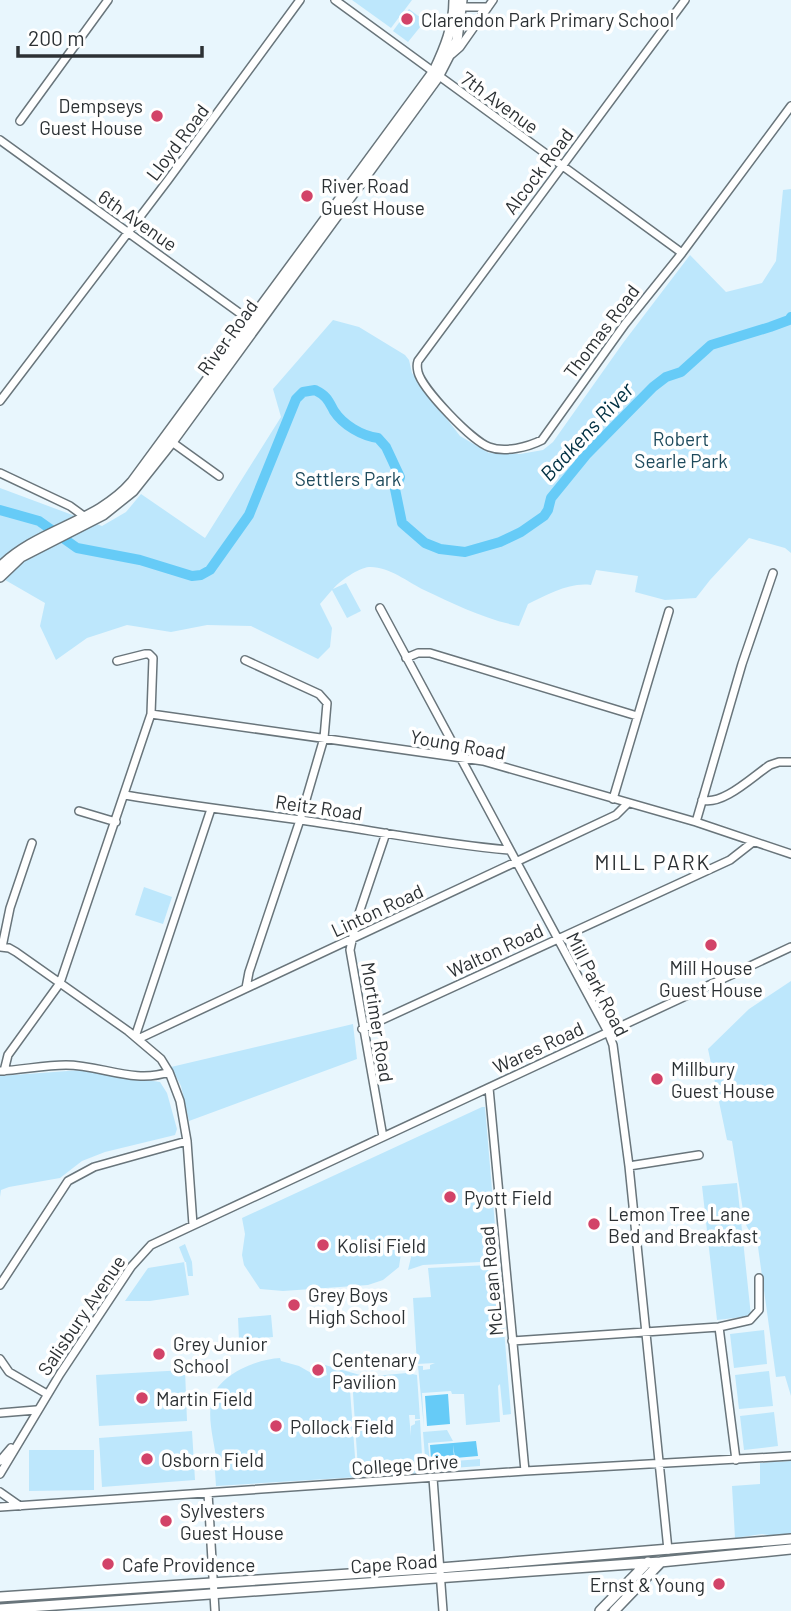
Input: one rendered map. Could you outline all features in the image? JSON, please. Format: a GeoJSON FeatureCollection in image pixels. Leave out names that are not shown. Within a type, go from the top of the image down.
{"type":"FeatureCollection","features":[{"type":"Feature","properties":{"kind":"main road"},"geometry":{"type":"LineString","coordinates":[[436,74],[458,4]]}},
{"type":"Feature","properties":{"kind":"main road"},"geometry":{"type":"LineString","coordinates":[[436,74],[452,54],[461,26],[458,4]]}},
{"type":"Feature","properties":{"kind":"main road","name":"River Road"},"geometry":{"type":"LineString","coordinates":[[1,572],[33,549],[85,519],[103,515],[121,503],[436,74]]}},
{"type":"Feature","properties":{"kind":"main road","name":"Cape Road"},"geometry":{"type":"LineString","coordinates":[[440,1573],[664,1547],[791,1539]]}},
{"type":"Feature","properties":{"kind":"main road"},"geometry":{"type":"LineString","coordinates":[[614,1611],[660,1562],[664,1547]]}},
{"type":"Feature","properties":{"kind":"main road"},"geometry":{"type":"LineString","coordinates":[[600,1611],[664,1547]]}},
{"type":"Feature","properties":{"kind":"main road","name":"Cape Road"},"geometry":{"type":"LineString","coordinates":[[0,1597],[213,1588],[647,1563],[791,1549]]}},
{"type":"Feature","properties":{"kind":"main road","name":"Cape Road"},"geometry":{"type":"LineString","coordinates":[[0,1609],[213,1588]]}},
{"type":"Feature","properties":{"kind":"street"},"geometry":{"type":"LineString","coordinates":[[20,121],[108,0]]}},
{"type":"Feature","properties":{"kind":"street","name":"Lloyd Road"},"geometry":{"type":"LineString","coordinates":[[0,401],[300,0]]}},
{"type":"Feature","properties":{"kind":"street","name":"7th Avenue"},"geometry":{"type":"LineString","coordinates":[[335,0],[682,253]]}},
{"type":"Feature","properties":{"kind":"street","name":"Alcock Road"},"geometry":{"type":"LineString","coordinates":[[418,361],[685,0]]}},
{"type":"Feature","properties":{"kind":"street"},"geometry":{"type":"LineString","coordinates":[[458,4],[490,4]]}},
{"type":"Feature","properties":{"kind":"street"},"geometry":{"type":"LineString","coordinates":[[452,54],[460,47],[490,4]]}},
{"type":"Feature","properties":{"kind":"street","name":"Thomas Road"},"geometry":{"type":"LineString","coordinates":[[418,361],[418,372],[426,386],[481,443],[495,449],[522,447],[539,442],[791,106]]}},
{"type":"Feature","properties":{"kind":"street","name":"6th Avenue"},"geometry":{"type":"LineString","coordinates":[[0,140],[253,323]]}},
{"type":"Feature","properties":{"kind":"street"},"geometry":{"type":"LineString","coordinates":[[168,440],[219,475]]}},
{"type":"Feature","properties":{"kind":"street"},"geometry":{"type":"LineString","coordinates":[[0,473],[70,506],[85,519]]}},
{"type":"Feature","properties":{"kind":"street"},"geometry":{"type":"LineString","coordinates":[[696,822],[773,573]]}},
{"type":"Feature","properties":{"kind":"street","name":"Mill Park Road"},"geometry":{"type":"LineString","coordinates":[[380,608],[608,1032],[614,1051],[661,1465],[664,1547]]}},
{"type":"Feature","properties":{"kind":"street"},"geometry":{"type":"LineString","coordinates":[[613,799],[669,611]]}},
{"type":"Feature","properties":{"kind":"street"},"geometry":{"type":"LineString","coordinates":[[406,658],[418,653],[430,653],[637,716]]}},
{"type":"Feature","properties":{"kind":"street"},"geometry":{"type":"LineString","coordinates":[[117,661],[145,654],[153,658],[151,714],[60,983],[4,1056],[2,1071],[69,1065],[135,1076],[155,1076],[169,1072]]}},
{"type":"Feature","properties":{"kind":"street"},"geometry":{"type":"LineString","coordinates":[[245,660],[323,696],[327,703],[324,738],[246,988]]}},
{"type":"Feature","properties":{"kind":"street","name":"Young Road"},"geometry":{"type":"LineString","coordinates":[[151,714],[483,761],[696,822],[791,854]]}},
{"type":"Feature","properties":{"kind":"street"},"geometry":{"type":"LineString","coordinates":[[702,800],[711,802],[721,799],[770,765],[791,762]]}},
{"type":"Feature","properties":{"kind":"street","name":"Reitz Road"},"geometry":{"type":"LineString","coordinates":[[125,795],[211,810],[509,850]]}},
{"type":"Feature","properties":{"kind":"street","name":"Linton Road"},"geometry":{"type":"LineString","coordinates":[[136,1038],[517,863],[616,815],[627,804]]}},
{"type":"Feature","properties":{"kind":"street"},"geometry":{"type":"LineString","coordinates":[[79,810],[116,822]]}},
{"type":"Feature","properties":{"kind":"street"},"geometry":{"type":"LineString","coordinates":[[136,1038],[211,810]]}},
{"type":"Feature","properties":{"kind":"street","name":"Mortimer Road"},"geometry":{"type":"LineString","coordinates":[[383,1137],[362,1029],[351,959],[351,939],[386,833]]}},
{"type":"Feature","properties":{"kind":"street","name":"Walton Road"},"geometry":{"type":"LineString","coordinates":[[362,1029],[730,860],[753,842]]}},
{"type":"Feature","properties":{"kind":"street"},"geometry":{"type":"LineString","coordinates":[[32,843],[10,908],[1,947],[16,951],[161,1059],[178,1095],[187,1141],[193,1225]]}},
{"type":"Feature","properties":{"kind":"street","name":"Wares Road"},"geometry":{"type":"LineString","coordinates":[[299,1176],[791,947]]}},
{"type":"Feature","properties":{"kind":"street","name":"McLean Road"},"geometry":{"type":"LineString","coordinates":[[489,1088],[526,1471]]}},
{"type":"Feature","properties":{"kind":"street"},"geometry":{"type":"LineString","coordinates":[[0,1285],[68,1181],[94,1167],[187,1141]]}},
{"type":"Feature","properties":{"kind":"street"},"geometry":{"type":"LineString","coordinates":[[629,1166],[699,1155]]}},
{"type":"Feature","properties":{"kind":"street","name":"Salisbury Avenue"},"geometry":{"type":"LineString","coordinates":[[1,1468],[36,1410],[139,1256],[157,1242],[299,1176]]}},
{"type":"Feature","properties":{"kind":"street"},"geometry":{"type":"LineString","coordinates":[[512,1341],[719,1326],[750,1320],[755,1316],[761,1298],[760,1278]]}},
{"type":"Feature","properties":{"kind":"street"},"geometry":{"type":"LineString","coordinates":[[719,1326],[736,1460]]}},
{"type":"Feature","properties":{"kind":"street"},"geometry":{"type":"LineString","coordinates":[[0,1359],[9,1372],[47,1394]]}},
{"type":"Feature","properties":{"kind":"street"},"geometry":{"type":"LineString","coordinates":[[0,1413],[36,1410]]}},
{"type":"Feature","properties":{"kind":"street","name":"Salisbury Avenue"},"geometry":{"type":"LineString","coordinates":[[1,1468],[11,1448],[22,1437]]}},
{"type":"Feature","properties":{"kind":"street"},"geometry":{"type":"LineString","coordinates":[[0,1451],[11,1448]]}},
{"type":"Feature","properties":{"kind":"street","name":"College Drive"},"geometry":{"type":"LineString","coordinates":[[0,1507],[791,1456]]}},
{"type":"Feature","properties":{"kind":"street"},"geometry":{"type":"LineString","coordinates":[[433,1478],[443,1611]]}},
{"type":"Feature","properties":{"kind":"street"},"geometry":{"type":"LineString","coordinates":[[0,1492],[21,1506]]}},
{"type":"Feature","properties":{"kind":"street"},"geometry":{"type":"LineString","coordinates":[[208,1493],[215,1611]]}},
{"type":"Feature","properties":{"kind":"green space"},"geometry":{"type":"Polygon","coordinates":[[[352,0],[412,0],[391,28],[352,0]]]}},
{"type":"Feature","properties":{"kind":"green space"},"geometry":{"type":"Polygon","coordinates":[[[409,9],[425,21],[408,42],[393,31],[409,9]]]}},
{"type":"Feature","properties":{"kind":"green space"},"geometry":{"type":"Polygon","coordinates":[[[791,189],[791,553],[785,548],[749,538],[696,598],[665,600],[635,592],[638,576],[596,570],[591,585],[566,587],[528,604],[519,626],[470,611],[391,572],[369,567],[350,575],[333,589],[346,583],[361,611],[347,618],[332,590],[320,604],[332,628],[330,647],[318,659],[251,626],[207,625],[171,632],[127,625],[87,638],[56,660],[40,626],[45,603],[0,577],[0,488],[102,526],[126,512],[141,494],[205,538],[281,417],[273,389],[333,320],[359,327],[405,355],[412,373],[460,436],[489,453],[520,454],[543,450],[553,442],[690,255],[726,292],[762,283],[776,261],[783,190],[791,189]]]}},
{"type":"Feature","properties":{"kind":"green space"},"geometry":{"type":"Polygon","coordinates":[[[144,887],[172,897],[163,924],[135,915],[144,887]]]}},
{"type":"Feature","properties":{"kind":"green space"},"geometry":{"type":"Polygon","coordinates":[[[791,981],[791,1396],[785,1376],[776,1377],[758,1247],[745,1223],[732,1141],[727,1140],[708,1049],[749,1009],[791,981]]]}},
{"type":"Feature","properties":{"kind":"green space"},"geometry":{"type":"Polygon","coordinates":[[[353,1024],[357,1059],[189,1121],[181,1086],[171,1067],[353,1024]]]}},
{"type":"Feature","properties":{"kind":"green space"},"geometry":{"type":"Polygon","coordinates":[[[81,1070],[160,1082],[167,1093],[177,1129],[175,1135],[105,1152],[82,1161],[60,1178],[9,1187],[1,1190],[0,1197],[0,1076],[81,1070]]]}},
{"type":"Feature","properties":{"kind":"green space"},"geometry":{"type":"Polygon","coordinates":[[[485,1107],[498,1261],[423,1265],[408,1270],[412,1253],[406,1239],[403,1240],[399,1267],[383,1280],[368,1285],[283,1291],[260,1289],[244,1265],[242,1255],[245,1234],[242,1218],[485,1107]]]}},
{"type":"Feature","properties":{"kind":"green space"},"geometry":{"type":"Polygon","coordinates":[[[737,1183],[751,1316],[717,1320],[702,1186],[737,1183]]]}},
{"type":"Feature","properties":{"kind":"green space"},"geometry":{"type":"Polygon","coordinates":[[[185,1244],[192,1262],[193,1276],[188,1276],[179,1247],[185,1244]]]}},
{"type":"Feature","properties":{"kind":"green space"},"geometry":{"type":"Polygon","coordinates":[[[184,1262],[189,1295],[150,1301],[125,1301],[148,1268],[184,1262]]]}},
{"type":"Feature","properties":{"kind":"green space"},"geometry":{"type":"Polygon","coordinates":[[[489,1265],[492,1272],[499,1269],[511,1414],[503,1415],[500,1384],[500,1422],[466,1425],[464,1394],[452,1394],[451,1391],[422,1393],[424,1428],[418,1366],[423,1366],[423,1370],[430,1369],[430,1365],[435,1363],[417,1364],[413,1298],[431,1297],[428,1268],[489,1265]]]}},
{"type":"Feature","properties":{"kind":"green space"},"geometry":{"type":"Polygon","coordinates":[[[271,1315],[273,1337],[239,1340],[238,1318],[271,1315]]]}},
{"type":"Feature","properties":{"kind":"green space"},"geometry":{"type":"Polygon","coordinates":[[[764,1330],[767,1364],[734,1368],[730,1334],[764,1330]]]}},
{"type":"Feature","properties":{"kind":"green space"},"geometry":{"type":"Polygon","coordinates":[[[280,1358],[281,1361],[299,1366],[320,1378],[327,1375],[325,1365],[360,1375],[349,1377],[356,1470],[413,1465],[358,1469],[352,1378],[407,1373],[417,1375],[420,1419],[409,1415],[411,1436],[411,1426],[420,1420],[423,1473],[216,1486],[216,1457],[210,1417],[214,1393],[228,1377],[238,1371],[280,1358]]]}},
{"type":"Feature","properties":{"kind":"green space","name":"Martin Field"},"geometry":{"type":"Polygon","coordinates":[[[185,1370],[187,1421],[99,1426],[96,1375],[185,1370]]]}},
{"type":"Feature","properties":{"kind":"green space"},"geometry":{"type":"Polygon","coordinates":[[[769,1371],[773,1406],[739,1409],[735,1375],[769,1371]]]}},
{"type":"Feature","properties":{"kind":"green space"},"geometry":{"type":"Polygon","coordinates":[[[774,1412],[778,1446],[744,1450],[740,1416],[774,1412]]]}},
{"type":"Feature","properties":{"kind":"green space"},"geometry":{"type":"Polygon","coordinates":[[[447,1430],[453,1441],[428,1443],[430,1463],[480,1459],[480,1466],[426,1470],[423,1432],[447,1430]]]}},
{"type":"Feature","properties":{"kind":"green space","name":"Osborn Field"},"geometry":{"type":"Polygon","coordinates":[[[192,1431],[195,1480],[102,1487],[99,1438],[192,1431]]]}},
{"type":"Feature","properties":{"kind":"green space"},"geometry":{"type":"Polygon","coordinates":[[[29,1450],[94,1450],[94,1490],[29,1491],[29,1450]]]}},
{"type":"Feature","properties":{"kind":"green space"},"geometry":{"type":"Polygon","coordinates":[[[791,1461],[791,1534],[735,1538],[732,1486],[760,1484],[760,1463],[791,1461]]]}},
{"type":"Feature","properties":{"kind":"water"},"geometry":{"type":"Polygon","coordinates":[[[448,1394],[450,1424],[427,1426],[425,1396],[448,1394]]]}},
{"type":"Feature","properties":{"kind":"water"},"geometry":{"type":"Polygon","coordinates":[[[476,1441],[478,1456],[455,1458],[453,1445],[454,1457],[431,1459],[430,1445],[476,1441]]]}},
{"type":"Feature","properties":{"kind":"waterway","name":"Baakens River"},"geometry":{"type":"LineString","coordinates":[[0,510],[39,521],[77,548],[140,560],[192,576],[201,575],[210,570],[249,515],[296,399],[303,392],[315,390],[325,396],[334,411],[348,425],[378,438],[386,447],[400,477],[395,489],[402,523],[425,543],[440,549],[465,552],[500,542],[544,516],[551,498],[586,455],[666,377],[681,372],[711,345],[770,327],[791,317]]}},
{"type":"Feature","properties":{"kind":"place","name":"Clarendon Park Primary School"},"geometry":{"type":"Point","coordinates":[407,19]}},
{"type":"Feature","properties":{"kind":"place","name":"Dempseys Guest House"},"geometry":{"type":"Point","coordinates":[157,116]}},
{"type":"Feature","properties":{"kind":"place","name":"River Road Guest House"},"geometry":{"type":"Point","coordinates":[307,196]}},
{"type":"Feature","properties":{"kind":"place","name":"Mill House Guest House"},"geometry":{"type":"Point","coordinates":[711,945]}},
{"type":"Feature","properties":{"kind":"place","name":"Millbury Guest House"},"geometry":{"type":"Point","coordinates":[657,1079]}},
{"type":"Feature","properties":{"kind":"place","name":"Pyott Field"},"geometry":{"type":"Point","coordinates":[450,1197]}},
{"type":"Feature","properties":{"kind":"place","name":"Lemon Tree Lane Bed and Breakfast"},"geometry":{"type":"Point","coordinates":[594,1224]}},
{"type":"Feature","properties":{"kind":"place","name":"Kolisi Field"},"geometry":{"type":"Point","coordinates":[323,1245]}},
{"type":"Feature","properties":{"kind":"place","name":"Grey Boys High School"},"geometry":{"type":"Point","coordinates":[294,1305]}},
{"type":"Feature","properties":{"kind":"place","name":"Grey Junior School"},"geometry":{"type":"Point","coordinates":[159,1354]}},
{"type":"Feature","properties":{"kind":"place","name":"Centenary Pavilion"},"geometry":{"type":"Point","coordinates":[318,1370]}},
{"type":"Feature","properties":{"kind":"place","name":"Martin Field"},"geometry":{"type":"Point","coordinates":[142,1398]}},
{"type":"Feature","properties":{"kind":"place","name":"Pollock Field"},"geometry":{"type":"Point","coordinates":[276,1426]}},
{"type":"Feature","properties":{"kind":"place","name":"Osborn Field"},"geometry":{"type":"Point","coordinates":[147,1459]}},
{"type":"Feature","properties":{"kind":"place","name":"Sylvesters Guest House"},"geometry":{"type":"Point","coordinates":[166,1521]}},
{"type":"Feature","properties":{"kind":"place","name":"Cafe Providence"},"geometry":{"type":"Point","coordinates":[108,1564]}},
{"type":"Feature","properties":{"kind":"place","name":"Ernst & Young"},"geometry":{"type":"Point","coordinates":[719,1584]}},
{"type":"Feature","properties":{"kind":"district","name":"MILL PARK"},"geometry":{"type":"Point","coordinates":[653,861]}},
{"type":"Feature","properties":{"kind":"park label","name":"Robert Searle Park"},"geometry":{"type":"Point","coordinates":[681,449]}},
{"type":"Feature","properties":{"kind":"park label","name":"Settlers Park"},"geometry":{"type":"Point","coordinates":[348,478]}}]}
